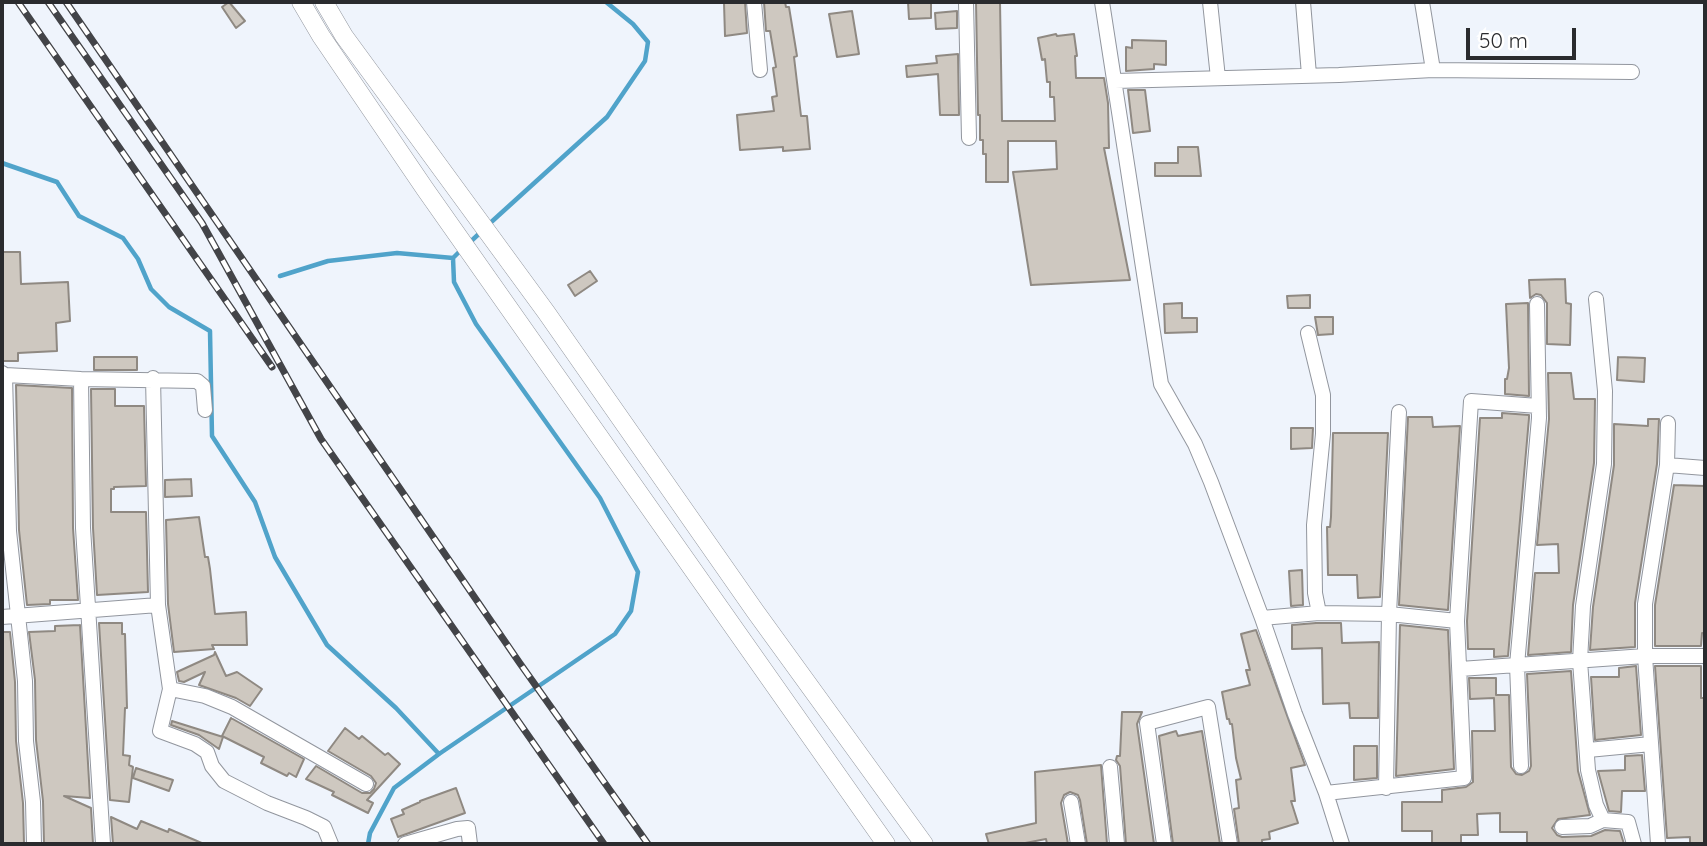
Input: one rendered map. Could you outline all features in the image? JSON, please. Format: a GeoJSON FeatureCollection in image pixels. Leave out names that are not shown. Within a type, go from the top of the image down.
{"type":"FeatureCollection","features":[{"type":"Feature","properties":{"kind":"street"},"geometry":{"type":"LineString","coordinates":[[300,2],[425,189],[886,844]]}},
{"type":"Feature","properties":{"kind":"street"},"geometry":{"type":"LineString","coordinates":[[324,2],[344,36],[473,209],[755,611],[924,844]]}},
{"type":"Feature","properties":{"kind":"street"},"geometry":{"type":"LineString","coordinates":[[754,2],[760,70]]}},
{"type":"Feature","properties":{"kind":"street"},"geometry":{"type":"LineString","coordinates":[[966,2],[970,138]]}},
{"type":"Feature","properties":{"kind":"street"},"geometry":{"type":"LineString","coordinates":[[1102,2],[1161,384],[1200,457],[1262,618],[1342,844]]}},
{"type":"Feature","properties":{"kind":"street"},"geometry":{"type":"LineString","coordinates":[[1210,2],[1217,78]]}},
{"type":"Feature","properties":{"kind":"street"},"geometry":{"type":"LineString","coordinates":[[1303,2],[1309,75]]}},
{"type":"Feature","properties":{"kind":"street"},"geometry":{"type":"LineString","coordinates":[[1422,2],[1427,47],[1433,70]]}},
{"type":"Feature","properties":{"kind":"street"},"geometry":{"type":"LineString","coordinates":[[1115,81],[1433,70],[1632,72]]}},
{"type":"Feature","properties":{"kind":"street"},"geometry":{"type":"LineString","coordinates":[[1597,299],[1605,391],[1604,464],[1583,607],[1580,661],[1588,770],[1596,805],[1603,820]]}},
{"type":"Feature","properties":{"kind":"street"},"geometry":{"type":"LineString","coordinates":[[1521,766],[1517,665],[1538,406],[1537,304]]}},
{"type":"Feature","properties":{"kind":"street"},"geometry":{"type":"LineString","coordinates":[[1308,333],[1323,395],[1323,434],[1314,525],[1314,579],[1320,613]]}},
{"type":"Feature","properties":{"kind":"street"},"geometry":{"type":"LineString","coordinates":[[34,844],[33,802],[26,741],[25,681],[9,531],[3,374],[81,379],[153,378],[197,381],[201,383],[205,410]]}},
{"type":"Feature","properties":{"kind":"street"},"geometry":{"type":"LineString","coordinates":[[153,378],[158,605],[170,689],[160,731],[195,744],[207,752],[212,766],[224,781],[324,827],[331,844]]}},
{"type":"Feature","properties":{"kind":"street"},"geometry":{"type":"LineString","coordinates":[[81,379],[83,528],[103,844]]}},
{"type":"Feature","properties":{"kind":"street"},"geometry":{"type":"LineString","coordinates":[[1326,793],[1464,778],[1457,621],[1471,401],[1538,406]]}},
{"type":"Feature","properties":{"kind":"street"},"geometry":{"type":"LineString","coordinates":[[1386,788],[1389,614],[1399,412]]}},
{"type":"Feature","properties":{"kind":"street"},"geometry":{"type":"LineString","coordinates":[[1563,827],[1590,826],[1603,820],[1628,822],[1634,843],[1658,844],[1645,656],[1646,604],[1667,465],[1668,423]]}},
{"type":"Feature","properties":{"kind":"street"},"geometry":{"type":"LineString","coordinates":[[1667,465],[1705,468]]}},
{"type":"Feature","properties":{"kind":"street"},"geometry":{"type":"LineString","coordinates":[[2,617],[158,605]]}},
{"type":"Feature","properties":{"kind":"street"},"geometry":{"type":"LineString","coordinates":[[1262,618],[1320,613],[1389,614],[1457,621]]}},
{"type":"Feature","properties":{"kind":"street"},"geometry":{"type":"LineString","coordinates":[[1460,669],[1645,656],[1705,656]]}},
{"type":"Feature","properties":{"kind":"street"},"geometry":{"type":"LineString","coordinates":[[170,689],[205,696],[232,707],[366,784]]}},
{"type":"Feature","properties":{"kind":"street"},"geometry":{"type":"LineString","coordinates":[[1164,844],[1147,723],[1208,707],[1230,844]]}},
{"type":"Feature","properties":{"kind":"street"},"geometry":{"type":"LineString","coordinates":[[1588,750],[1651,744]]}},
{"type":"Feature","properties":{"kind":"street"},"geometry":{"type":"LineString","coordinates":[[1110,768],[1117,844]]}},
{"type":"Feature","properties":{"kind":"street"},"geometry":{"type":"LineString","coordinates":[[1071,802],[1078,844]]}},
{"type":"Feature","properties":{"kind":"street"},"geometry":{"type":"LineString","coordinates":[[405,844],[468,828],[470,844]]}},
{"type":"Feature","properties":{"kind":"building"},"geometry":{"type":"Polygon","coordinates":[[[229,2],[245,21],[236,28],[222,7],[229,2]]]}},
{"type":"Feature","properties":{"kind":"building"},"geometry":{"type":"Polygon","coordinates":[[[745,2],[747,33],[725,36],[724,3],[745,2]]]}},
{"type":"Feature","properties":{"kind":"building"},"geometry":{"type":"Polygon","coordinates":[[[764,2],[785,2],[786,7],[789,7],[797,56],[794,57],[801,116],[807,116],[810,149],[783,151],[783,147],[740,150],[737,115],[774,111],[772,97],[777,96],[773,68],[776,67],[770,31],[766,31],[764,2]]]}},
{"type":"Feature","properties":{"kind":"building"},"geometry":{"type":"Polygon","coordinates":[[[908,2],[931,2],[931,18],[909,19],[908,2]]]}},
{"type":"Feature","properties":{"kind":"building"},"geometry":{"type":"Polygon","coordinates":[[[976,2],[1000,2],[1002,121],[1055,121],[1054,97],[1050,97],[1050,82],[1047,82],[1045,59],[1042,60],[1038,38],[1074,34],[1076,78],[1104,78],[1108,103],[1109,148],[1104,148],[1130,280],[1031,285],[1013,172],[1057,169],[1056,141],[1008,141],[1008,182],[986,182],[986,154],[983,154],[983,140],[980,140],[978,115],[976,2]]]}},
{"type":"Feature","properties":{"kind":"building"},"geometry":{"type":"Polygon","coordinates":[[[852,11],[859,54],[837,57],[829,14],[852,11]]]}},
{"type":"Feature","properties":{"kind":"building"},"geometry":{"type":"Polygon","coordinates":[[[957,11],[957,28],[936,29],[935,13],[957,11]]]}},
{"type":"Feature","properties":{"kind":"building"},"geometry":{"type":"Polygon","coordinates":[[[1132,40],[1166,41],[1166,65],[1154,64],[1154,69],[1126,71],[1126,47],[1132,48],[1132,40]]]}},
{"type":"Feature","properties":{"kind":"building"},"geometry":{"type":"Polygon","coordinates":[[[958,54],[959,115],[940,115],[938,74],[907,77],[906,66],[937,63],[936,56],[958,54]]]}},
{"type":"Feature","properties":{"kind":"building"},"geometry":{"type":"Polygon","coordinates":[[[1128,90],[1145,90],[1150,131],[1133,133],[1128,90]]]}},
{"type":"Feature","properties":{"kind":"building"},"geometry":{"type":"Polygon","coordinates":[[[1178,147],[1198,147],[1201,176],[1155,176],[1155,163],[1178,163],[1178,147]]]}},
{"type":"Feature","properties":{"kind":"building"},"geometry":{"type":"Polygon","coordinates":[[[2,252],[20,252],[21,284],[68,282],[70,321],[56,323],[57,351],[18,353],[18,361],[2,361],[2,252]]]}},
{"type":"Feature","properties":{"kind":"building"},"geometry":{"type":"Polygon","coordinates":[[[590,271],[597,281],[575,296],[568,285],[590,271]]]}},
{"type":"Feature","properties":{"kind":"building"},"geometry":{"type":"Polygon","coordinates":[[[1565,279],[1566,303],[1571,304],[1570,345],[1547,344],[1547,303],[1541,295],[1536,294],[1530,298],[1529,280],[1565,279]]]}},
{"type":"Feature","properties":{"kind":"building"},"geometry":{"type":"Polygon","coordinates":[[[1310,295],[1310,308],[1288,308],[1287,296],[1310,295]]]}},
{"type":"Feature","properties":{"kind":"building"},"geometry":{"type":"Polygon","coordinates":[[[1182,303],[1182,318],[1197,318],[1197,332],[1165,333],[1164,304],[1182,303]]]}},
{"type":"Feature","properties":{"kind":"building"},"geometry":{"type":"Polygon","coordinates":[[[1528,303],[1529,396],[1505,394],[1505,379],[1509,368],[1506,304],[1528,303]]]}},
{"type":"Feature","properties":{"kind":"building"},"geometry":{"type":"Polygon","coordinates":[[[1315,317],[1333,317],[1333,334],[1318,335],[1315,317]]]}},
{"type":"Feature","properties":{"kind":"building"},"geometry":{"type":"Polygon","coordinates":[[[94,357],[137,357],[137,370],[94,370],[94,357]]]}},
{"type":"Feature","properties":{"kind":"building"},"geometry":{"type":"Polygon","coordinates":[[[1618,357],[1645,358],[1644,382],[1617,380],[1618,357]]]}},
{"type":"Feature","properties":{"kind":"building"},"geometry":{"type":"Polygon","coordinates":[[[1548,373],[1571,373],[1574,399],[1595,399],[1594,463],[1573,605],[1571,652],[1528,655],[1535,573],[1559,573],[1558,544],[1537,545],[1549,419],[1548,373]]]}},
{"type":"Feature","properties":{"kind":"building"},"geometry":{"type":"Polygon","coordinates":[[[16,385],[72,388],[73,528],[78,600],[50,600],[50,604],[27,605],[19,530],[16,385]]]}},
{"type":"Feature","properties":{"kind":"building"},"geometry":{"type":"Polygon","coordinates":[[[91,389],[115,389],[115,406],[144,406],[146,486],[111,489],[111,512],[146,512],[148,592],[97,595],[91,389]]]}},
{"type":"Feature","properties":{"kind":"building"},"geometry":{"type":"Polygon","coordinates":[[[1502,413],[1529,415],[1529,418],[1508,656],[1494,657],[1494,649],[1468,649],[1467,621],[1480,418],[1502,418],[1502,413]]]}},
{"type":"Feature","properties":{"kind":"building"},"geometry":{"type":"Polygon","coordinates":[[[1408,417],[1432,417],[1433,427],[1460,426],[1448,610],[1399,605],[1408,417]]]}},
{"type":"Feature","properties":{"kind":"building"},"geometry":{"type":"Polygon","coordinates":[[[1648,419],[1659,419],[1657,464],[1635,603],[1635,647],[1590,650],[1593,607],[1614,465],[1614,424],[1648,426],[1648,419]]]}},
{"type":"Feature","properties":{"kind":"building"},"geometry":{"type":"Polygon","coordinates":[[[1291,428],[1313,428],[1312,448],[1291,449],[1291,428]]]}},
{"type":"Feature","properties":{"kind":"building"},"geometry":{"type":"Polygon","coordinates":[[[1333,433],[1388,433],[1380,597],[1358,598],[1357,575],[1328,575],[1327,527],[1330,527],[1331,517],[1333,433]]]}},
{"type":"Feature","properties":{"kind":"building"},"geometry":{"type":"Polygon","coordinates":[[[191,479],[192,496],[165,497],[165,480],[191,479]]]}},
{"type":"Feature","properties":{"kind":"building"},"geometry":{"type":"Polygon","coordinates":[[[1674,485],[1705,486],[1705,633],[1702,633],[1701,646],[1655,646],[1655,605],[1674,485]]]}},
{"type":"Feature","properties":{"kind":"building"},"geometry":{"type":"Polygon","coordinates":[[[199,517],[205,557],[208,557],[210,569],[215,614],[246,612],[247,645],[212,645],[214,649],[174,652],[168,604],[166,520],[199,517]]]}},
{"type":"Feature","properties":{"kind":"building"},"geometry":{"type":"Polygon","coordinates":[[[1302,570],[1303,605],[1291,606],[1289,571],[1302,570]]]}},
{"type":"Feature","properties":{"kind":"building"},"geometry":{"type":"Polygon","coordinates":[[[99,623],[122,623],[122,634],[125,634],[127,708],[123,755],[130,756],[129,765],[133,767],[129,802],[110,800],[99,623]]]}},
{"type":"Feature","properties":{"kind":"building"},"geometry":{"type":"Polygon","coordinates":[[[1341,623],[1342,643],[1379,642],[1378,718],[1350,718],[1349,703],[1323,704],[1322,648],[1292,649],[1292,625],[1341,623]]]}},
{"type":"Feature","properties":{"kind":"building"},"geometry":{"type":"Polygon","coordinates":[[[80,625],[90,798],[64,796],[91,808],[93,844],[44,844],[43,801],[36,740],[35,680],[29,632],[55,631],[55,626],[80,625]]]}},
{"type":"Feature","properties":{"kind":"building"},"geometry":{"type":"Polygon","coordinates":[[[1400,625],[1448,630],[1454,769],[1396,776],[1400,625]]]}},
{"type":"Feature","properties":{"kind":"building"},"geometry":{"type":"Polygon","coordinates":[[[1256,630],[1305,765],[1291,768],[1295,801],[1291,801],[1298,823],[1269,832],[1270,839],[1262,840],[1262,844],[1239,844],[1234,809],[1239,808],[1236,780],[1241,779],[1232,724],[1227,719],[1222,692],[1250,685],[1246,670],[1250,670],[1241,634],[1256,630]]]}},
{"type":"Feature","properties":{"kind":"building"},"geometry":{"type":"Polygon","coordinates":[[[2,632],[10,632],[24,844],[2,844],[2,632]]]}},
{"type":"Feature","properties":{"kind":"building"},"geometry":{"type":"Polygon","coordinates":[[[215,652],[226,676],[237,672],[262,689],[250,706],[199,685],[205,672],[184,682],[179,681],[177,672],[214,655],[215,652]]]}},
{"type":"Feature","properties":{"kind":"building"},"geometry":{"type":"Polygon","coordinates":[[[1636,666],[1641,735],[1595,740],[1591,677],[1619,677],[1619,668],[1636,666]]]}},
{"type":"Feature","properties":{"kind":"building"},"geometry":{"type":"Polygon","coordinates":[[[1655,666],[1701,666],[1701,698],[1704,698],[1705,724],[1705,844],[1690,844],[1690,837],[1667,838],[1655,666]]]}},
{"type":"Feature","properties":{"kind":"building"},"geometry":{"type":"Polygon","coordinates":[[[1571,671],[1578,771],[1590,815],[1558,819],[1552,828],[1562,837],[1591,836],[1605,830],[1620,831],[1624,844],[1527,844],[1527,832],[1500,832],[1500,813],[1477,814],[1478,835],[1461,835],[1461,844],[1432,844],[1432,831],[1402,831],[1402,802],[1442,802],[1442,790],[1466,787],[1473,782],[1472,731],[1495,731],[1494,698],[1470,699],[1469,678],[1496,678],[1496,695],[1509,695],[1511,767],[1516,774],[1522,775],[1529,771],[1531,766],[1527,674],[1571,671]]]}},
{"type":"Feature","properties":{"kind":"building"},"geometry":{"type":"Polygon","coordinates":[[[1122,712],[1142,712],[1137,724],[1154,844],[1126,844],[1120,766],[1116,760],[1117,756],[1120,756],[1122,712]]]}},
{"type":"Feature","properties":{"kind":"building"},"geometry":{"type":"Polygon","coordinates":[[[231,718],[304,759],[296,777],[289,773],[287,776],[261,763],[264,757],[222,736],[231,718]]]}},
{"type":"Feature","properties":{"kind":"building"},"geometry":{"type":"Polygon","coordinates":[[[172,721],[223,737],[219,749],[199,735],[171,725],[172,721]]]}},
{"type":"Feature","properties":{"kind":"building"},"geometry":{"type":"Polygon","coordinates":[[[345,728],[359,739],[362,736],[385,755],[388,753],[400,764],[367,800],[373,803],[368,813],[306,779],[316,766],[362,793],[370,793],[374,789],[376,783],[371,776],[328,751],[345,728]]]}},
{"type":"Feature","properties":{"kind":"building"},"geometry":{"type":"Polygon","coordinates":[[[1176,731],[1178,736],[1202,731],[1220,844],[1173,844],[1159,736],[1176,731]]]}},
{"type":"Feature","properties":{"kind":"building"},"geometry":{"type":"Polygon","coordinates":[[[1354,746],[1377,746],[1377,778],[1354,780],[1354,746]]]}},
{"type":"Feature","properties":{"kind":"building"},"geometry":{"type":"Polygon","coordinates":[[[1642,755],[1645,791],[1622,791],[1621,812],[1609,811],[1598,771],[1625,770],[1625,756],[1642,755]]]}},
{"type":"Feature","properties":{"kind":"building"},"geometry":{"type":"Polygon","coordinates":[[[1101,765],[1107,844],[1087,844],[1080,800],[1078,795],[1070,792],[1064,795],[1061,803],[1068,844],[1047,844],[1046,839],[1020,844],[989,844],[986,834],[1036,823],[1035,772],[1101,765]]]}},
{"type":"Feature","properties":{"kind":"building"},"geometry":{"type":"Polygon","coordinates":[[[136,768],[173,780],[169,791],[133,778],[136,768]]]}},
{"type":"Feature","properties":{"kind":"building"},"geometry":{"type":"Polygon","coordinates":[[[456,788],[465,813],[398,837],[391,819],[404,814],[402,810],[420,801],[456,788]]]}},
{"type":"Feature","properties":{"kind":"building"},"geometry":{"type":"Polygon","coordinates":[[[111,817],[137,829],[141,821],[168,832],[169,829],[204,844],[113,844],[111,817]]]}},
{"type":"Feature","properties":{"kind":"waterway"},"geometry":{"type":"LineString","coordinates":[[488,225],[607,117],[645,61],[648,42],[633,24],[606,2]]}},
{"type":"Feature","properties":{"kind":"waterway"},"geometry":{"type":"LineString","coordinates":[[2,163],[57,182],[79,216],[123,238],[138,259],[151,289],[169,307],[210,331],[212,436],[255,502],[275,557],[327,645],[396,708],[439,754]]}},
{"type":"Feature","properties":{"kind":"waterway"},"geometry":{"type":"LineString","coordinates":[[468,244],[482,231]]}},
{"type":"Feature","properties":{"kind":"waterway"},"geometry":{"type":"LineString","coordinates":[[368,844],[370,833],[394,788],[439,754],[615,634],[631,611],[638,572],[600,498],[476,324],[454,282],[453,258],[461,250]]}},
{"type":"Feature","properties":{"kind":"waterway"},"geometry":{"type":"LineString","coordinates":[[280,276],[328,261],[397,253],[453,258]]}},
{"type":"Feature","properties":{"kind":"railway"},"geometry":{"type":"LineString","coordinates":[[18,2],[272,367]]}},
{"type":"Feature","properties":{"kind":"railway"},"geometry":{"type":"LineString","coordinates":[[48,2],[202,223],[321,439],[604,844]]}},
{"type":"Feature","properties":{"kind":"railway"},"geometry":{"type":"LineString","coordinates":[[66,2],[519,662],[648,844]]}}]}
